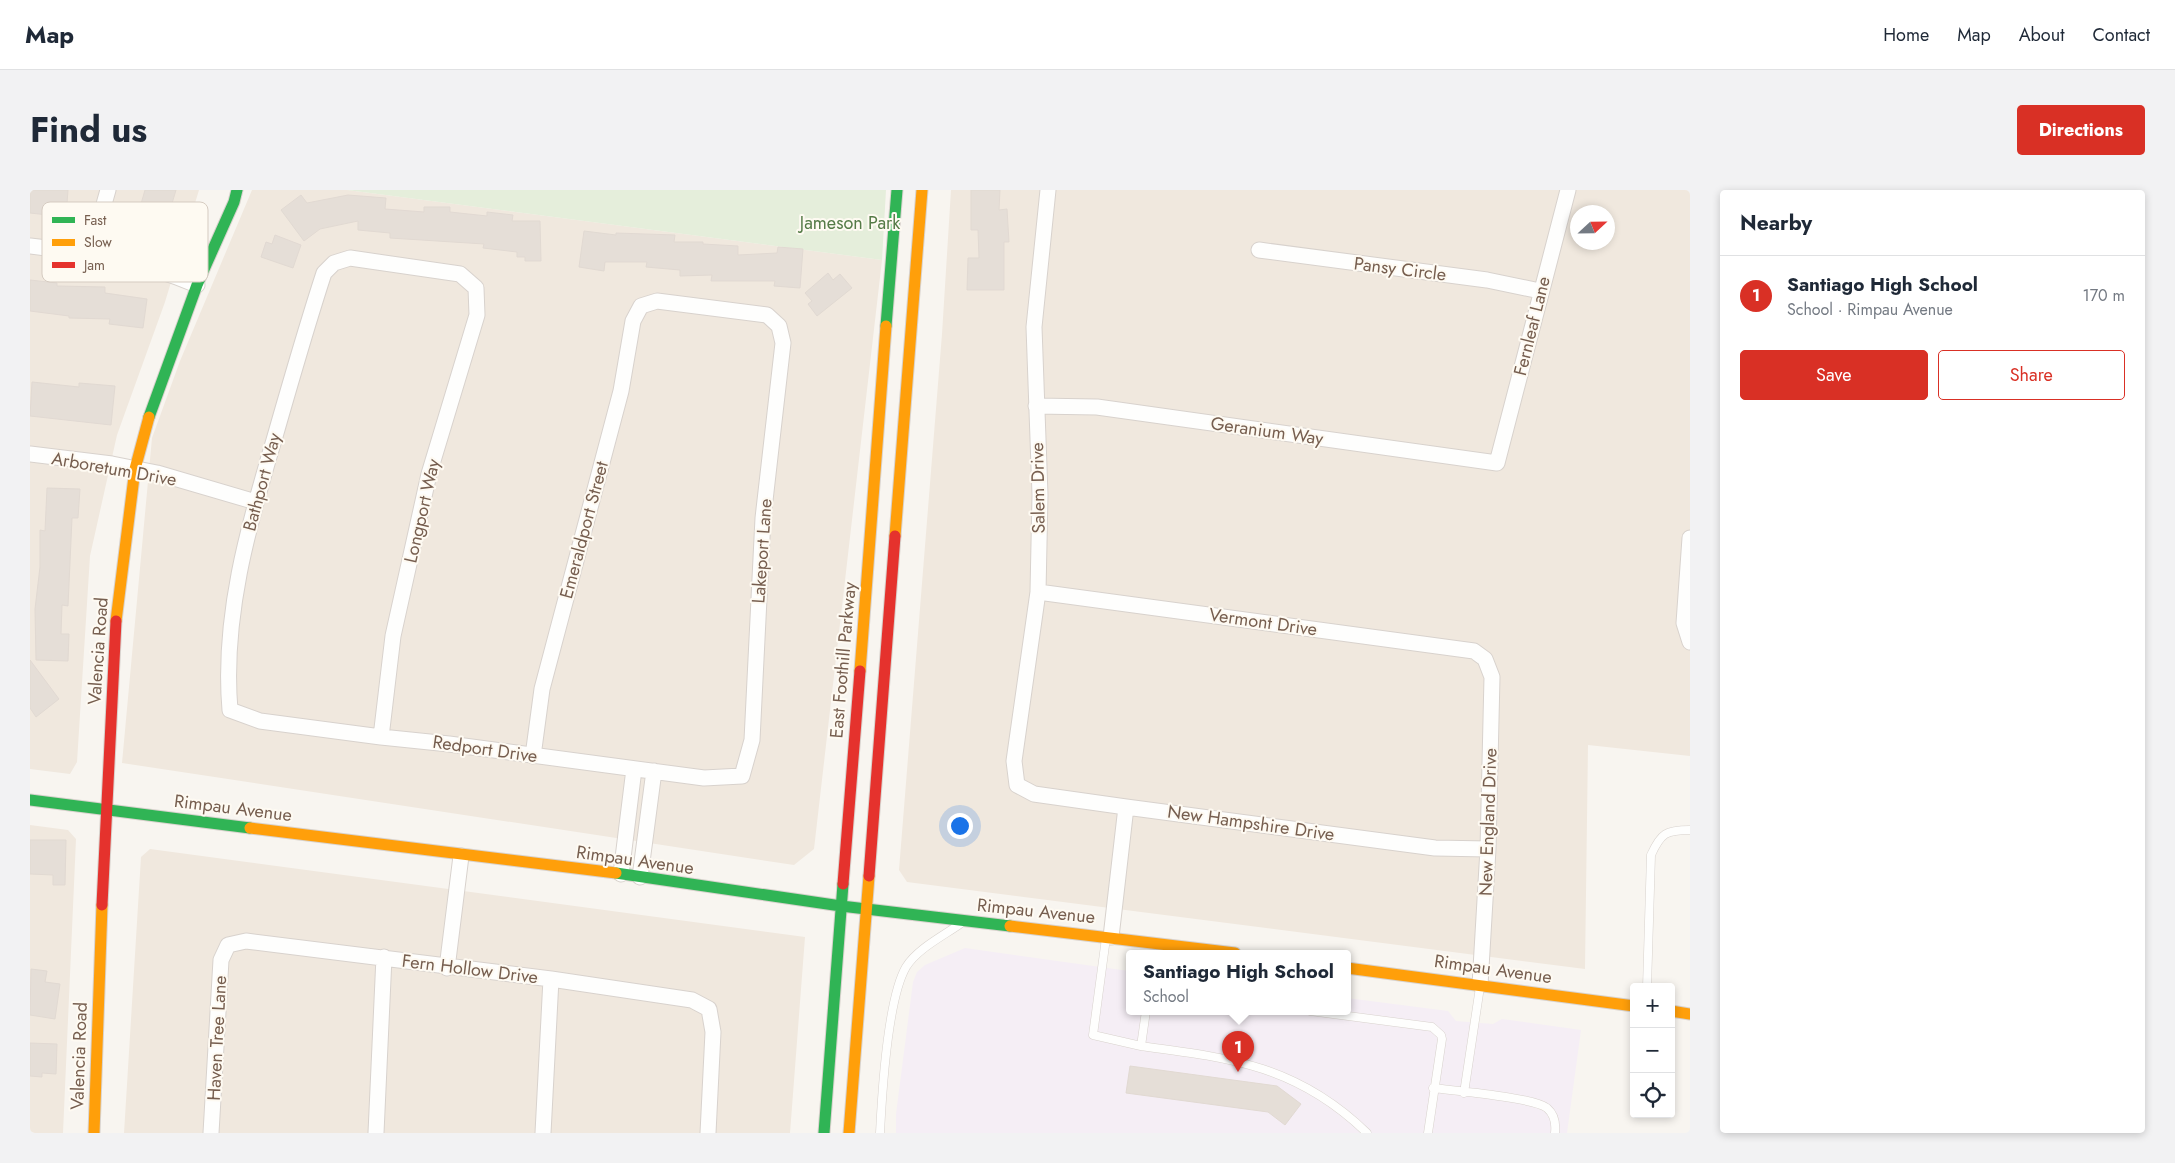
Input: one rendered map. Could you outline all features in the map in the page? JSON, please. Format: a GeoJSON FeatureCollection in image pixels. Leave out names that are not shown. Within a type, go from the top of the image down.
{"type":"FeatureCollection","features":[{"type":"Feature","properties":{"kind":"main road","name":"Valencia Road"},"geometry":{"type":"LineString","coordinates":[[208,260],[234,202],[237,190]]}},
{"type":"Feature","properties":{"kind":"main road","name":"East Foothill Parkway"},"geometry":{"type":"LineString","coordinates":[[824,1133],[897,190]]}},
{"type":"Feature","properties":{"kind":"main road"},"geometry":{"type":"LineString","coordinates":[[849,1133],[922,190]]}},
{"type":"Feature","properties":{"kind":"main road","name":"Valencia Road"},"geometry":{"type":"LineString","coordinates":[[94,1133],[106,810],[116,624],[135,469],[154,399],[198,282]]}},
{"type":"Feature","properties":{"kind":"main road","name":"Rimpau Avenue"},"geometry":{"type":"LineString","coordinates":[[30,800],[461,856],[621,874],[866,910],[1211,950]]}},
{"type":"Feature","properties":{"kind":"main road","name":"Rimpau Avenue"},"geometry":{"type":"LineString","coordinates":[[1351,969],[1630,1005]]}},
{"type":"Feature","properties":{"kind":"main road"},"geometry":{"type":"LineString","coordinates":[[1675,1012],[1690,1014]]}},
{"type":"Feature","properties":{"kind":"street","name":"Salem Drive"},"geometry":{"type":"LineString","coordinates":[[1017,785],[1014,760],[1038,592],[1040,495],[1034,327],[1048,190]]}},
{"type":"Feature","properties":{"kind":"street","name":"Fernleaf Lane"},"geometry":{"type":"LineString","coordinates":[[1497,463],[1540,291],[1568,190]]}},
{"type":"Feature","properties":{"kind":"street","name":"Pansy Circle"},"geometry":{"type":"LineString","coordinates":[[1259,250],[1488,280],[1540,291]]}},
{"type":"Feature","properties":{"kind":"street","name":"Longport Way"},"geometry":{"type":"LineString","coordinates":[[334,263],[350,258],[460,274],[476,288],[477,315],[429,474],[396,627],[382,737]]}},
{"type":"Feature","properties":{"kind":"street","name":"Bathport Way"},"geometry":{"type":"LineString","coordinates":[[230,710],[227,681],[236,587],[256,502],[324,273],[334,263]]}},
{"type":"Feature","properties":{"kind":"street"},"geometry":{"type":"LineString","coordinates":[[189,282],[197,285]]}},
{"type":"Feature","properties":{"kind":"street","name":"Lakeport Lane"},"geometry":{"type":"LineString","coordinates":[[641,306],[657,301],[767,315],[779,326],[783,343],[762,518],[752,740],[742,776]]}},
{"type":"Feature","properties":{"kind":"street","name":"Emeraldport Street"},"geometry":{"type":"LineString","coordinates":[[532,756],[542,689],[621,390],[633,321],[641,306]]}},
{"type":"Feature","properties":{"kind":"street","name":"Geranium Way"},"geometry":{"type":"LineString","coordinates":[[1036,406],[1096,407],[1497,463]]}},
{"type":"Feature","properties":{"kind":"street","name":"Arboretum Drive"},"geometry":{"type":"LineString","coordinates":[[30,454],[159,473],[256,502]]}},
{"type":"Feature","properties":{"kind":"street"},"geometry":{"type":"LineString","coordinates":[[1690,538],[1684,623],[1690,642]]}},
{"type":"Feature","properties":{"kind":"street","name":"Vermont Drive"},"geometry":{"type":"LineString","coordinates":[[1038,592],[1474,651],[1486,659]]}},
{"type":"Feature","properties":{"kind":"street","name":"New England Drive"},"geometry":{"type":"LineString","coordinates":[[1480,985],[1488,849],[1492,677],[1486,659]]}},
{"type":"Feature","properties":{"kind":"street","name":"Redport Drive"},"geometry":{"type":"LineString","coordinates":[[230,710],[260,721],[382,737],[704,778],[742,776]]}},
{"type":"Feature","properties":{"kind":"street"},"geometry":{"type":"LineString","coordinates":[[634,768],[640,877]]}},
{"type":"Feature","properties":{"kind":"street"},"geometry":{"type":"LineString","coordinates":[[621,874],[638,815],[654,771]]}},
{"type":"Feature","properties":{"kind":"street","name":"New Hampshire Drive"},"geometry":{"type":"LineString","coordinates":[[1017,785],[1034,794],[1126,807],[1435,848],[1488,849]]}},
{"type":"Feature","properties":{"kind":"street"},"geometry":{"type":"LineString","coordinates":[[1108,937],[1126,807]]}},
{"type":"Feature","properties":{"kind":"street"},"geometry":{"type":"LineString","coordinates":[[447,968],[461,856]]}},
{"type":"Feature","properties":{"kind":"street","name":"Fern Hollow Drive"},"geometry":{"type":"LineString","coordinates":[[228,945],[246,941],[384,957],[447,968],[551,979],[692,1000],[709,1009],[713,1032],[708,1133]]}},
{"type":"Feature","properties":{"kind":"street","name":"Haven Tree Lane"},"geometry":{"type":"LineString","coordinates":[[211,1133],[221,960],[228,945]]}},
{"type":"Feature","properties":{"kind":"street"},"geometry":{"type":"LineString","coordinates":[[376,1133],[384,957]]}},
{"type":"Feature","properties":{"kind":"street"},"geometry":{"type":"LineString","coordinates":[[543,1133],[551,979]]}},
{"type":"Feature","properties":{"kind":"lane"},"geometry":{"type":"LineString","coordinates":[[1647,983],[1651,855],[1658,839],[1672,830],[1690,830]]}},
{"type":"Feature","properties":{"kind":"lane"},"geometry":{"type":"LineString","coordinates":[[880,1133],[887,1050],[902,975],[912,959],[964,921]]}},
{"type":"Feature","properties":{"kind":"lane"},"geometry":{"type":"LineString","coordinates":[[1108,937],[1093,1035],[1141,1046],[1220,1056],[1272,1072],[1317,1094],[1367,1133]]}},
{"type":"Feature","properties":{"kind":"lane"},"geometry":{"type":"LineString","coordinates":[[1464,1093],[1480,985]]}},
{"type":"Feature","properties":{"kind":"lane"},"geometry":{"type":"LineString","coordinates":[[1141,1046],[1145,1015]]}},
{"type":"Feature","properties":{"kind":"lane"},"geometry":{"type":"LineString","coordinates":[[1340,1015],[1432,1027],[1441,1034],[1442,1039],[1433,1088],[1428,1133]]}},
{"type":"Feature","properties":{"kind":"lane"},"geometry":{"type":"LineString","coordinates":[[1433,1088],[1538,1103],[1551,1114],[1555,1124],[1555,1133]]}},
{"type":"Feature","properties":{"kind":"shaded area"},"geometry":{"type":"Polygon","coordinates":[[[30,190],[199,190],[195,202],[42,202],[42,282],[171,282],[117,435],[90,556],[77,762],[70,774],[30,769],[30,190]]]}},
{"type":"Feature","properties":{"kind":"shaded area"},"geometry":{"type":"Polygon","coordinates":[[[252,190],[347,190],[882,260],[814,849],[794,865],[122,763],[152,438],[180,361],[252,190]]]}},
{"type":"Feature","properties":{"kind":"shaded area"},"geometry":{"type":"Polygon","coordinates":[[[951,190],[1690,190],[1690,756],[1588,745],[1585,969],[907,882],[899,870],[942,334],[951,190]]]}},
{"type":"Feature","properties":{"kind":"shaded area"},"geometry":{"type":"Polygon","coordinates":[[[30,825],[68,830],[76,839],[63,1133],[30,1133],[30,825]]]}},
{"type":"Feature","properties":{"kind":"shaded area"},"geometry":{"type":"Polygon","coordinates":[[[150,849],[805,937],[790,1133],[124,1133],[141,857],[150,849]]]}},
{"type":"Feature","properties":{"kind":"shaded area"},"geometry":{"type":"Polygon","coordinates":[[[965,948],[1126,971],[1126,1015],[1351,1015],[1351,999],[1448,1011],[1456,1021],[1493,1024],[1502,1019],[1581,1030],[1567,1133],[896,1133],[896,1114],[913,982],[917,972],[925,965],[965,948]]]}},
{"type":"Feature","properties":{"kind":"green space","name":"Jameson Park"},"geometry":{"type":"Polygon","coordinates":[[[347,190],[886,190],[882,260],[347,190]]]}},
{"type":"Feature","properties":{"kind":"building"},"geometry":{"type":"Polygon","coordinates":[[[30,190],[68,190],[67,202],[42,202],[42,214],[30,213],[30,190]]]}},
{"type":"Feature","properties":{"kind":"building"},"geometry":{"type":"Polygon","coordinates":[[[145,190],[176,190],[172,202],[142,202],[145,190]]]}},
{"type":"Feature","properties":{"kind":"building"},"geometry":{"type":"Polygon","coordinates":[[[971,190],[1000,190],[999,210],[1007,209],[1009,242],[1004,242],[1004,290],[967,290],[968,258],[979,258],[978,230],[971,230],[971,190]]]}},
{"type":"Feature","properties":{"kind":"building"},"geometry":{"type":"Polygon","coordinates":[[[301,195],[307,203],[348,195],[386,198],[385,209],[424,212],[424,207],[450,207],[450,212],[487,216],[487,212],[513,215],[512,221],[540,221],[541,261],[525,261],[525,257],[517,257],[517,252],[483,248],[484,244],[390,238],[390,233],[358,230],[358,221],[320,229],[304,241],[281,210],[301,195]]]}},
{"type":"Feature","properties":{"kind":"building"},"geometry":{"type":"Polygon","coordinates":[[[584,231],[616,235],[616,233],[675,235],[674,242],[703,242],[703,244],[738,246],[738,255],[777,253],[778,247],[803,249],[800,288],[774,286],[775,281],[711,281],[712,275],[680,276],[680,270],[646,267],[647,262],[605,262],[604,271],[579,267],[584,231]]]}},
{"type":"Feature","properties":{"kind":"building"},"geometry":{"type":"Polygon","coordinates":[[[275,235],[301,245],[293,268],[261,257],[266,242],[272,244],[275,235]]]}},
{"type":"Feature","properties":{"kind":"building"},"geometry":{"type":"Polygon","coordinates":[[[828,273],[833,280],[840,274],[852,288],[817,316],[808,304],[812,301],[805,293],[828,273]]]}},
{"type":"Feature","properties":{"kind":"building"},"geometry":{"type":"Polygon","coordinates":[[[30,280],[57,283],[57,286],[105,287],[105,293],[147,299],[143,328],[109,324],[110,319],[69,318],[69,316],[30,311],[30,280]]]}},
{"type":"Feature","properties":{"kind":"building"},"geometry":{"type":"Polygon","coordinates":[[[32,382],[79,387],[79,383],[115,386],[111,425],[30,416],[32,382]]]}},
{"type":"Feature","properties":{"kind":"building"},"geometry":{"type":"Polygon","coordinates":[[[47,488],[80,489],[78,518],[72,518],[68,606],[62,605],[61,634],[69,634],[68,661],[36,660],[35,609],[40,567],[40,530],[45,531],[47,488]]]}},
{"type":"Feature","properties":{"kind":"building"},"geometry":{"type":"Polygon","coordinates":[[[30,660],[59,699],[36,717],[30,708],[30,660]]]}},
{"type":"Feature","properties":{"kind":"building"},"geometry":{"type":"Polygon","coordinates":[[[30,840],[66,840],[65,885],[53,885],[53,875],[30,874],[30,840]]]}},
{"type":"Feature","properties":{"kind":"building"},"geometry":{"type":"Polygon","coordinates":[[[31,969],[47,971],[45,982],[60,984],[55,1019],[30,1015],[31,969]]]}},
{"type":"Feature","properties":{"kind":"building"},"geometry":{"type":"Polygon","coordinates":[[[30,1043],[57,1044],[56,1074],[42,1073],[42,1077],[30,1076],[30,1043]]]}},
{"type":"Feature","properties":{"kind":"building"},"geometry":{"type":"Polygon","coordinates":[[[1130,1066],[1277,1086],[1301,1104],[1285,1125],[1268,1112],[1126,1093],[1130,1066]]]}},
{"type":"Feature","properties":{"kind":"traffic: fast"},"geometry":{"type":"LineString","coordinates":[[208,260],[234,202],[237,190]]}},
{"type":"Feature","properties":{"kind":"traffic: fast"},"geometry":{"type":"LineString","coordinates":[[886,326],[897,190]]}},
{"type":"Feature","properties":{"kind":"traffic: fast"},"geometry":{"type":"LineString","coordinates":[[149,417],[198,282]]}},
{"type":"Feature","properties":{"kind":"traffic: fast"},"geometry":{"type":"LineString","coordinates":[[30,800],[250,828]]}},
{"type":"Feature","properties":{"kind":"traffic: fast"},"geometry":{"type":"LineString","coordinates":[[616,873],[841,906],[1010,926]]}},
{"type":"Feature","properties":{"kind":"traffic: fast"},"geometry":{"type":"LineString","coordinates":[[824,1133],[843,884]]}},
{"type":"Feature","properties":{"kind":"traffic: slow"},"geometry":{"type":"LineString","coordinates":[[895,536],[922,190]]}},
{"type":"Feature","properties":{"kind":"traffic: slow"},"geometry":{"type":"LineString","coordinates":[[860,671],[886,326]]}},
{"type":"Feature","properties":{"kind":"traffic: slow"},"geometry":{"type":"LineString","coordinates":[[116,621],[135,469],[149,417]]}},
{"type":"Feature","properties":{"kind":"traffic: slow"},"geometry":{"type":"LineString","coordinates":[[250,828],[616,873]]}},
{"type":"Feature","properties":{"kind":"traffic: slow"},"geometry":{"type":"LineString","coordinates":[[849,1133],[869,876]]}},
{"type":"Feature","properties":{"kind":"traffic: slow"},"geometry":{"type":"LineString","coordinates":[[94,1133],[102,905]]}},
{"type":"Feature","properties":{"kind":"traffic: slow"},"geometry":{"type":"LineString","coordinates":[[1010,926],[1210,950]]}},
{"type":"Feature","properties":{"kind":"traffic: slow"},"geometry":{"type":"LineString","coordinates":[[1351,969],[1630,1005]]}},
{"type":"Feature","properties":{"kind":"traffic: slow"},"geometry":{"type":"LineString","coordinates":[[1675,1012],[1690,1014]]}},
{"type":"Feature","properties":{"kind":"traffic: jam"},"geometry":{"type":"LineString","coordinates":[[869,876],[895,536]]}},
{"type":"Feature","properties":{"kind":"traffic: jam"},"geometry":{"type":"LineString","coordinates":[[102,905],[116,621]]}},
{"type":"Feature","properties":{"kind":"traffic: jam"},"geometry":{"type":"LineString","coordinates":[[843,884],[860,671]]}},
{"type":"Feature","properties":{"kind":"place","name":"Santiago High School"},"geometry":{"type":"Point","coordinates":[1238,1072]}}]}
